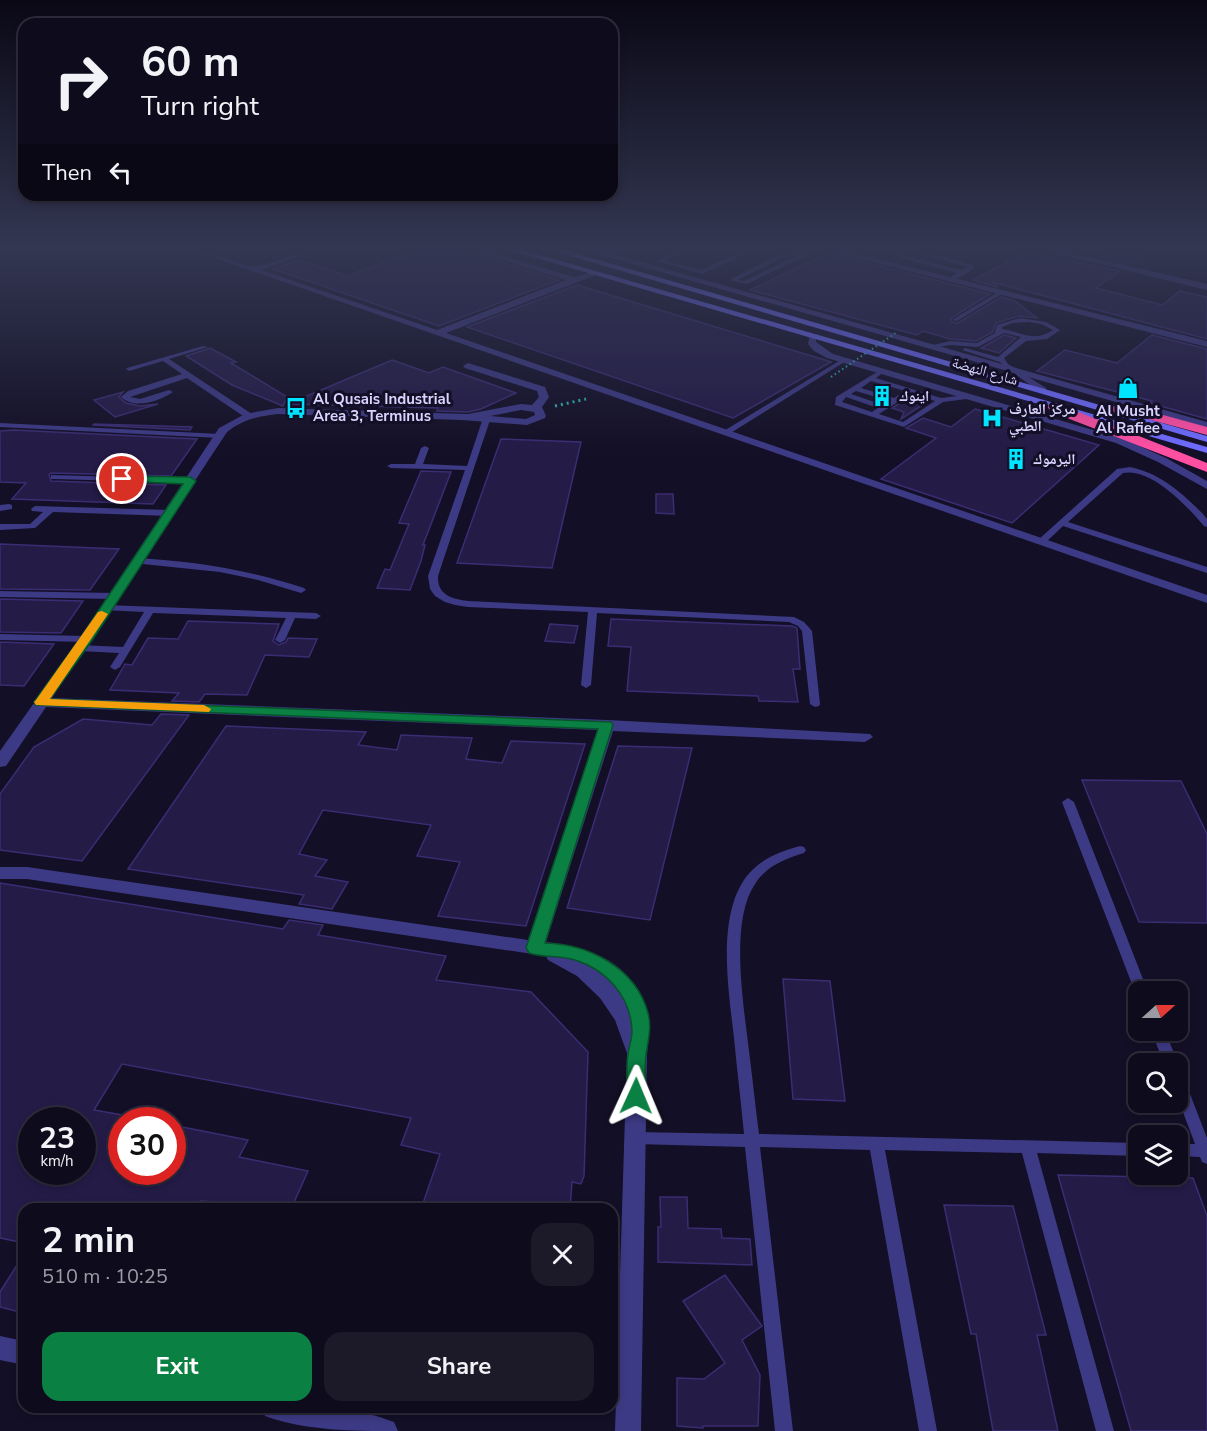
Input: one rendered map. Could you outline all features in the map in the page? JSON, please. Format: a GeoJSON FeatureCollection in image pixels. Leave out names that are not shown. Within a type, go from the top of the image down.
{"type":"FeatureCollection","features":[{"type":"Feature","properties":{"kind":"highway"},"geometry":{"type":"LineString","coordinates":[[1053,406],[1078,419],[1162,448],[1207,468]]}},
{"type":"Feature","properties":{"kind":"highway"},"geometry":{"type":"LineString","coordinates":[[1110,410],[1134,411],[1207,431]]}},
{"type":"Feature","properties":{"kind":"main road","name":"شارع النهضة"},"geometry":{"type":"LineString","coordinates":[[743,317],[1207,450]]}},
{"type":"Feature","properties":{"kind":"main road","name":"شارع النهضة"},"geometry":{"type":"LineString","coordinates":[[787,317],[1207,439]]}},
{"type":"Feature","properties":{"kind":"street"},"geometry":{"type":"LineString","coordinates":[[390,317],[1207,599]]}},
{"type":"Feature","properties":{"kind":"street"},"geometry":{"type":"LineString","coordinates":[[438,333],[480,317]]}},
{"type":"Feature","properties":{"kind":"street"},"geometry":{"type":"LineString","coordinates":[[827,317],[1203,423]]}},
{"type":"Feature","properties":{"kind":"street"},"geometry":{"type":"LineString","coordinates":[[1100,317],[1207,344]]}},
{"type":"Feature","properties":{"kind":"street"},"geometry":{"type":"LineString","coordinates":[[813,337],[811,342],[817,349],[844,360],[1120,441],[1162,460],[1207,486]]}},
{"type":"Feature","properties":{"kind":"street"},"geometry":{"type":"LineString","coordinates":[[468,366],[532,386],[537,394],[534,408]]}},
{"type":"Feature","properties":{"kind":"street"},"geometry":{"type":"LineString","coordinates":[[0,762],[6,745],[83,644],[136,561],[229,425],[263,412],[466,417],[534,408]]}},
{"type":"Feature","properties":{"kind":"street"},"geometry":{"type":"LineString","coordinates":[[466,417],[469,419],[531,421],[541,416],[534,408]]}},
{"type":"Feature","properties":{"kind":"street"},"geometry":{"type":"LineString","coordinates":[[220,436],[260,418],[293,411]]}},
{"type":"Feature","properties":{"kind":"street"},"geometry":{"type":"LineString","coordinates":[[41,702],[865,737]]}},
{"type":"Feature","properties":{"kind":"street"},"geometry":{"type":"LineString","coordinates":[[535,948],[607,725]]}},
{"type":"Feature","properties":{"kind":"street"},"geometry":{"type":"LineString","coordinates":[[0,862],[27,873]]}},
{"type":"Feature","properties":{"kind":"street"},"geometry":{"type":"LineString","coordinates":[[0,873],[27,873],[535,948],[557,956],[596,980],[623,1014],[632,1034],[637,1055],[628,1431]]}},
{"type":"Feature","properties":{"kind":"street"},"geometry":{"type":"LineString","coordinates":[[0,1348],[18,1352]]}},
{"type":"Feature","properties":{"kind":"street"},"geometry":{"type":"LineString","coordinates":[[301,1413],[385,1431]]}},
{"type":"Feature","properties":{"kind":"lane"},"geometry":{"type":"LineString","coordinates":[[955,320],[960,317]]}},
{"type":"Feature","properties":{"kind":"lane"},"geometry":{"type":"LineString","coordinates":[[999,333],[999,326],[1014,319],[1048,325],[1057,330],[1045,338],[1025,339],[1004,354],[1002,360]]}},
{"type":"Feature","properties":{"kind":"lane"},"geometry":{"type":"LineString","coordinates":[[932,346],[954,343],[978,345],[999,333],[1008,331],[1023,336],[1025,339]]}},
{"type":"Feature","properties":{"kind":"lane"},"geometry":{"type":"LineString","coordinates":[[954,343],[962,349],[1002,360],[1043,390]]}},
{"type":"Feature","properties":{"kind":"lane"},"geometry":{"type":"LineString","coordinates":[[129,369],[205,347]]}},
{"type":"Feature","properties":{"kind":"lane"},"geometry":{"type":"LineString","coordinates":[[164,359],[249,416]]}},
{"type":"Feature","properties":{"kind":"lane"},"geometry":{"type":"LineString","coordinates":[[726,432],[824,375],[844,360]]}},
{"type":"Feature","properties":{"kind":"lane"},"geometry":{"type":"LineString","coordinates":[[882,371],[870,381],[839,399],[838,403],[900,424],[907,424],[941,400]]}},
{"type":"Feature","properties":{"kind":"lane"},"geometry":{"type":"LineString","coordinates":[[169,392],[137,402],[129,401],[125,397],[188,375]]}},
{"type":"Feature","properties":{"kind":"lane"},"geometry":{"type":"LineString","coordinates":[[870,381],[941,400],[966,397]]}},
{"type":"Feature","properties":{"kind":"lane"},"geometry":{"type":"LineString","coordinates":[[857,389],[895,401]]}},
{"type":"Feature","properties":{"kind":"lane"},"geometry":{"type":"LineString","coordinates":[[872,415],[908,393]]}},
{"type":"Feature","properties":{"kind":"lane"},"geometry":{"type":"LineString","coordinates":[[846,395],[884,408]]}},
{"type":"Feature","properties":{"kind":"lane"},"geometry":{"type":"LineString","coordinates":[[486,420],[433,576],[434,590],[444,598],[459,603],[778,616],[797,621],[807,631],[815,704]]}},
{"type":"Feature","properties":{"kind":"lane"},"geometry":{"type":"LineString","coordinates":[[0,425],[220,436]]}},
{"type":"Feature","properties":{"kind":"lane"},"geometry":{"type":"LineString","coordinates":[[418,467],[425,448]]}},
{"type":"Feature","properties":{"kind":"lane"},"geometry":{"type":"LineString","coordinates":[[391,466],[469,468]]}},
{"type":"Feature","properties":{"kind":"lane"},"geometry":{"type":"LineString","coordinates":[[1041,542],[1120,471],[1127,468],[1143,472],[1185,499],[1207,524]]}},
{"type":"Feature","properties":{"kind":"lane"},"geometry":{"type":"LineString","coordinates":[[54,477],[190,481]]}},
{"type":"Feature","properties":{"kind":"lane"},"geometry":{"type":"LineString","coordinates":[[35,509],[170,513]]}},
{"type":"Feature","properties":{"kind":"lane"},"geometry":{"type":"LineString","coordinates":[[0,527],[32,525],[50,510]]}},
{"type":"Feature","properties":{"kind":"lane"},"geometry":{"type":"LineString","coordinates":[[1062,523],[1207,570]]}},
{"type":"Feature","properties":{"kind":"lane"},"geometry":{"type":"LineString","coordinates":[[136,561],[188,564],[236,571],[301,590]]}},
{"type":"Feature","properties":{"kind":"lane"},"geometry":{"type":"LineString","coordinates":[[0,594],[110,602],[151,609],[316,616]]}},
{"type":"Feature","properties":{"kind":"lane"},"geometry":{"type":"LineString","coordinates":[[115,667],[151,609]]}},
{"type":"Feature","properties":{"kind":"lane"},"geometry":{"type":"LineString","coordinates":[[586,685],[593,609]]}},
{"type":"Feature","properties":{"kind":"lane"},"geometry":{"type":"LineString","coordinates":[[280,640],[292,615]]}},
{"type":"Feature","properties":{"kind":"lane"},"geometry":{"type":"LineString","coordinates":[[0,638],[83,644],[125,650]]}},
{"type":"Feature","properties":{"kind":"lane"},"geometry":{"type":"LineString","coordinates":[[1068,802],[1138,981]]}},
{"type":"Feature","properties":{"kind":"lane"},"geometry":{"type":"LineString","coordinates":[[784,1431],[734,975],[736,918],[740,895],[753,875],[773,860],[800,850]]}},
{"type":"Feature","properties":{"kind":"lane"},"geometry":{"type":"LineString","coordinates":[[1188,1107],[1206,1154],[1188,1151]]}},
{"type":"Feature","properties":{"kind":"lane"},"geometry":{"type":"LineString","coordinates":[[636,1138],[1128,1149]]}},
{"type":"Feature","properties":{"kind":"lane"},"geometry":{"type":"LineString","coordinates":[[876,1143],[928,1431]]}},
{"type":"Feature","properties":{"kind":"lane"},"geometry":{"type":"LineString","coordinates":[[1028,1147],[1105,1431]]}},
{"type":"Feature","properties":{"kind":"path"},"geometry":{"type":"LineString","coordinates":[[831,377],[897,332]]}},
{"type":"Feature","properties":{"kind":"path"},"geometry":{"type":"LineString","coordinates":[[534,408],[607,392]]}},
{"type":"Feature","properties":{"kind":"building"},"geometry":{"type":"Polygon","coordinates":[[[412,317],[463,317],[439,326],[412,317]]]}},
{"type":"Feature","properties":{"kind":"building"},"geometry":{"type":"Polygon","coordinates":[[[494,317],[682,317],[831,362],[733,418],[467,327],[494,317]]]}},
{"type":"Feature","properties":{"kind":"building"},"geometry":{"type":"Polygon","coordinates":[[[849,317],[953,317],[952,322],[958,323],[968,317],[1016,317],[996,323],[993,332],[976,341],[950,339],[923,331],[917,335],[849,317]]]}},
{"type":"Feature","properties":{"kind":"building"},"geometry":{"type":"Polygon","coordinates":[[[1123,317],[1207,317],[1207,339],[1123,317]]]}},
{"type":"Feature","properties":{"kind":"building"},"geometry":{"type":"Polygon","coordinates":[[[1004,335],[1016,338],[999,353],[981,348],[1004,335]]]}},
{"type":"Feature","properties":{"kind":"building"},"geometry":{"type":"Polygon","coordinates":[[[1152,335],[1207,349],[1207,419],[1150,403],[1152,401],[1037,371],[1065,350],[1117,363],[1152,335]]]}},
{"type":"Feature","properties":{"kind":"building"},"geometry":{"type":"Polygon","coordinates":[[[210,348],[236,362],[231,363],[287,397],[283,406],[232,385],[186,356],[210,348]]]}},
{"type":"Feature","properties":{"kind":"building"},"geometry":{"type":"Polygon","coordinates":[[[392,360],[429,373],[443,367],[516,393],[481,409],[468,412],[437,411],[438,408],[288,404],[392,360]]]}},
{"type":"Feature","properties":{"kind":"building"},"geometry":{"type":"Polygon","coordinates":[[[123,392],[119,397],[126,403],[140,406],[158,404],[115,417],[94,400],[123,392]]]}},
{"type":"Feature","properties":{"kind":"building"},"geometry":{"type":"Polygon","coordinates":[[[910,397],[927,402],[901,419],[904,412],[892,408],[910,397]]]}},
{"type":"Feature","properties":{"kind":"building"},"geometry":{"type":"Polygon","coordinates":[[[975,409],[1099,445],[1012,523],[881,479],[936,438],[906,428],[923,418],[951,427],[975,409]]]}},
{"type":"Feature","properties":{"kind":"building"},"geometry":{"type":"Polygon","coordinates":[[[94,424],[192,427],[190,430],[94,424]]]}},
{"type":"Feature","properties":{"kind":"building"},"geometry":{"type":"Polygon","coordinates":[[[0,431],[197,439],[171,476],[51,473],[49,475],[51,481],[166,485],[153,504],[12,499],[26,483],[0,482],[0,431]]]}},
{"type":"Feature","properties":{"kind":"building"},"geometry":{"type":"Polygon","coordinates":[[[501,439],[581,442],[552,568],[457,563],[501,439]]]}},
{"type":"Feature","properties":{"kind":"building"},"geometry":{"type":"Polygon","coordinates":[[[421,471],[451,472],[423,545],[425,545],[421,561],[410,590],[377,588],[385,569],[390,570],[409,524],[399,523],[421,471]]]}},
{"type":"Feature","properties":{"kind":"building"},"geometry":{"type":"Polygon","coordinates":[[[656,494],[673,494],[674,514],[656,513],[656,494]]]}},
{"type":"Feature","properties":{"kind":"building"},"geometry":{"type":"Polygon","coordinates":[[[0,544],[119,549],[90,590],[0,589],[0,544]]]}},
{"type":"Feature","properties":{"kind":"building"},"geometry":{"type":"Polygon","coordinates":[[[0,599],[83,601],[61,633],[0,632],[0,599]]]}},
{"type":"Feature","properties":{"kind":"building"},"geometry":{"type":"Polygon","coordinates":[[[611,619],[797,628],[800,669],[793,669],[798,702],[759,701],[758,696],[627,691],[631,647],[608,646],[611,619]]]}},
{"type":"Feature","properties":{"kind":"building"},"geometry":{"type":"Polygon","coordinates":[[[188,621],[279,624],[273,641],[279,645],[286,642],[288,638],[317,639],[309,657],[265,655],[247,695],[205,694],[199,702],[172,701],[179,693],[110,690],[125,664],[132,665],[148,638],[178,639],[188,621]]]}},
{"type":"Feature","properties":{"kind":"building"},"geometry":{"type":"Polygon","coordinates":[[[550,624],[578,626],[574,643],[545,641],[550,624]]]}},
{"type":"Feature","properties":{"kind":"building"},"geometry":{"type":"Polygon","coordinates":[[[0,642],[54,644],[24,686],[0,685],[0,642]]]}},
{"type":"Feature","properties":{"kind":"building"},"geometry":{"type":"Polygon","coordinates":[[[161,714],[189,715],[82,861],[0,850],[0,794],[34,747],[83,719],[152,725],[161,714]]]}},
{"type":"Feature","properties":{"kind":"building"},"geometry":{"type":"Polygon","coordinates":[[[226,726],[366,732],[358,745],[397,750],[401,735],[472,738],[466,759],[502,763],[511,741],[585,744],[526,926],[438,916],[460,862],[417,856],[431,825],[323,810],[299,854],[327,860],[315,876],[348,882],[332,909],[299,904],[304,895],[128,869],[226,726]]]}},
{"type":"Feature","properties":{"kind":"building"},"geometry":{"type":"Polygon","coordinates":[[[618,746],[692,748],[650,920],[567,908],[618,746]]]}},
{"type":"Feature","properties":{"kind":"building"},"geometry":{"type":"Polygon","coordinates":[[[1082,780],[1181,781],[1207,834],[1207,923],[1139,922],[1082,780]]]}},
{"type":"Feature","properties":{"kind":"building"},"geometry":{"type":"Polygon","coordinates":[[[0,883],[283,929],[289,920],[323,925],[318,935],[446,956],[436,980],[531,992],[588,1052],[584,1176],[581,1184],[572,1182],[570,1203],[423,1203],[440,1154],[401,1145],[411,1118],[122,1064],[96,1107],[18,1107],[18,1185],[96,1185],[96,1110],[108,1112],[108,1185],[186,1185],[186,1128],[248,1140],[239,1157],[308,1171],[294,1203],[200,1201],[199,1203],[18,1203],[18,1242],[0,1238],[0,883]]]}},
{"type":"Feature","properties":{"kind":"building"},"geometry":{"type":"Polygon","coordinates":[[[783,979],[830,981],[845,1101],[793,1099],[783,979]]]}},
{"type":"Feature","properties":{"kind":"building"},"geometry":{"type":"Polygon","coordinates":[[[1058,1175],[1128,1177],[1128,1185],[1188,1185],[1188,1178],[1193,1178],[1207,1216],[1207,1431],[1131,1431],[1058,1175]]]}},
{"type":"Feature","properties":{"kind":"building"},"geometry":{"type":"Polygon","coordinates":[[[660,1197],[687,1197],[688,1228],[721,1229],[722,1238],[750,1239],[752,1265],[658,1262],[658,1227],[661,1227],[660,1197]]]}},
{"type":"Feature","properties":{"kind":"building"},"geometry":{"type":"Polygon","coordinates":[[[944,1205],[1013,1206],[1046,1335],[1037,1335],[1058,1431],[993,1431],[976,1334],[971,1334],[944,1205]]]}},
{"type":"Feature","properties":{"kind":"building"},"geometry":{"type":"Polygon","coordinates":[[[18,1264],[18,1312],[0,1307],[0,1292],[18,1264]]]}},
{"type":"Feature","properties":{"kind":"building"},"geometry":{"type":"Polygon","coordinates":[[[725,1275],[762,1326],[742,1340],[760,1375],[758,1426],[703,1426],[703,1428],[677,1426],[677,1378],[704,1379],[725,1363],[683,1301],[725,1275]]]}},
{"type":"Feature","properties":{"kind":"slow traffic"},"geometry":{"type":"LineString","coordinates":[[102,614],[41,702],[204,709]]}},
{"type":"Feature","properties":{"kind":"place","name":"Al Musht Al Rafiee"},"geometry":{"type":"Point","coordinates":[1128,388]}},
{"type":"Feature","properties":{"kind":"place","name":"اينوك"},"geometry":{"type":"Point","coordinates":[882,396]}},
{"type":"Feature","properties":{"kind":"place","name":"Al Qusais Industrial Area 3, Terminus"},"geometry":{"type":"Point","coordinates":[296,408]}},
{"type":"Feature","properties":{"kind":"place","name":"مركز العارف الطبي"},"geometry":{"type":"Point","coordinates":[992,418]}},
{"type":"Feature","properties":{"kind":"place","name":"اليرموك"},"geometry":{"type":"Point","coordinates":[1016,459]}},
{"type":"Feature","properties":{"kind":"route"},"geometry":{"type":"LineString","coordinates":[[122,479],[190,481],[86,639],[41,702],[607,725],[535,948],[581,955],[601,965],[619,978],[632,995],[639,1014],[641,1034],[637,1055],[636,1096]]}}]}
